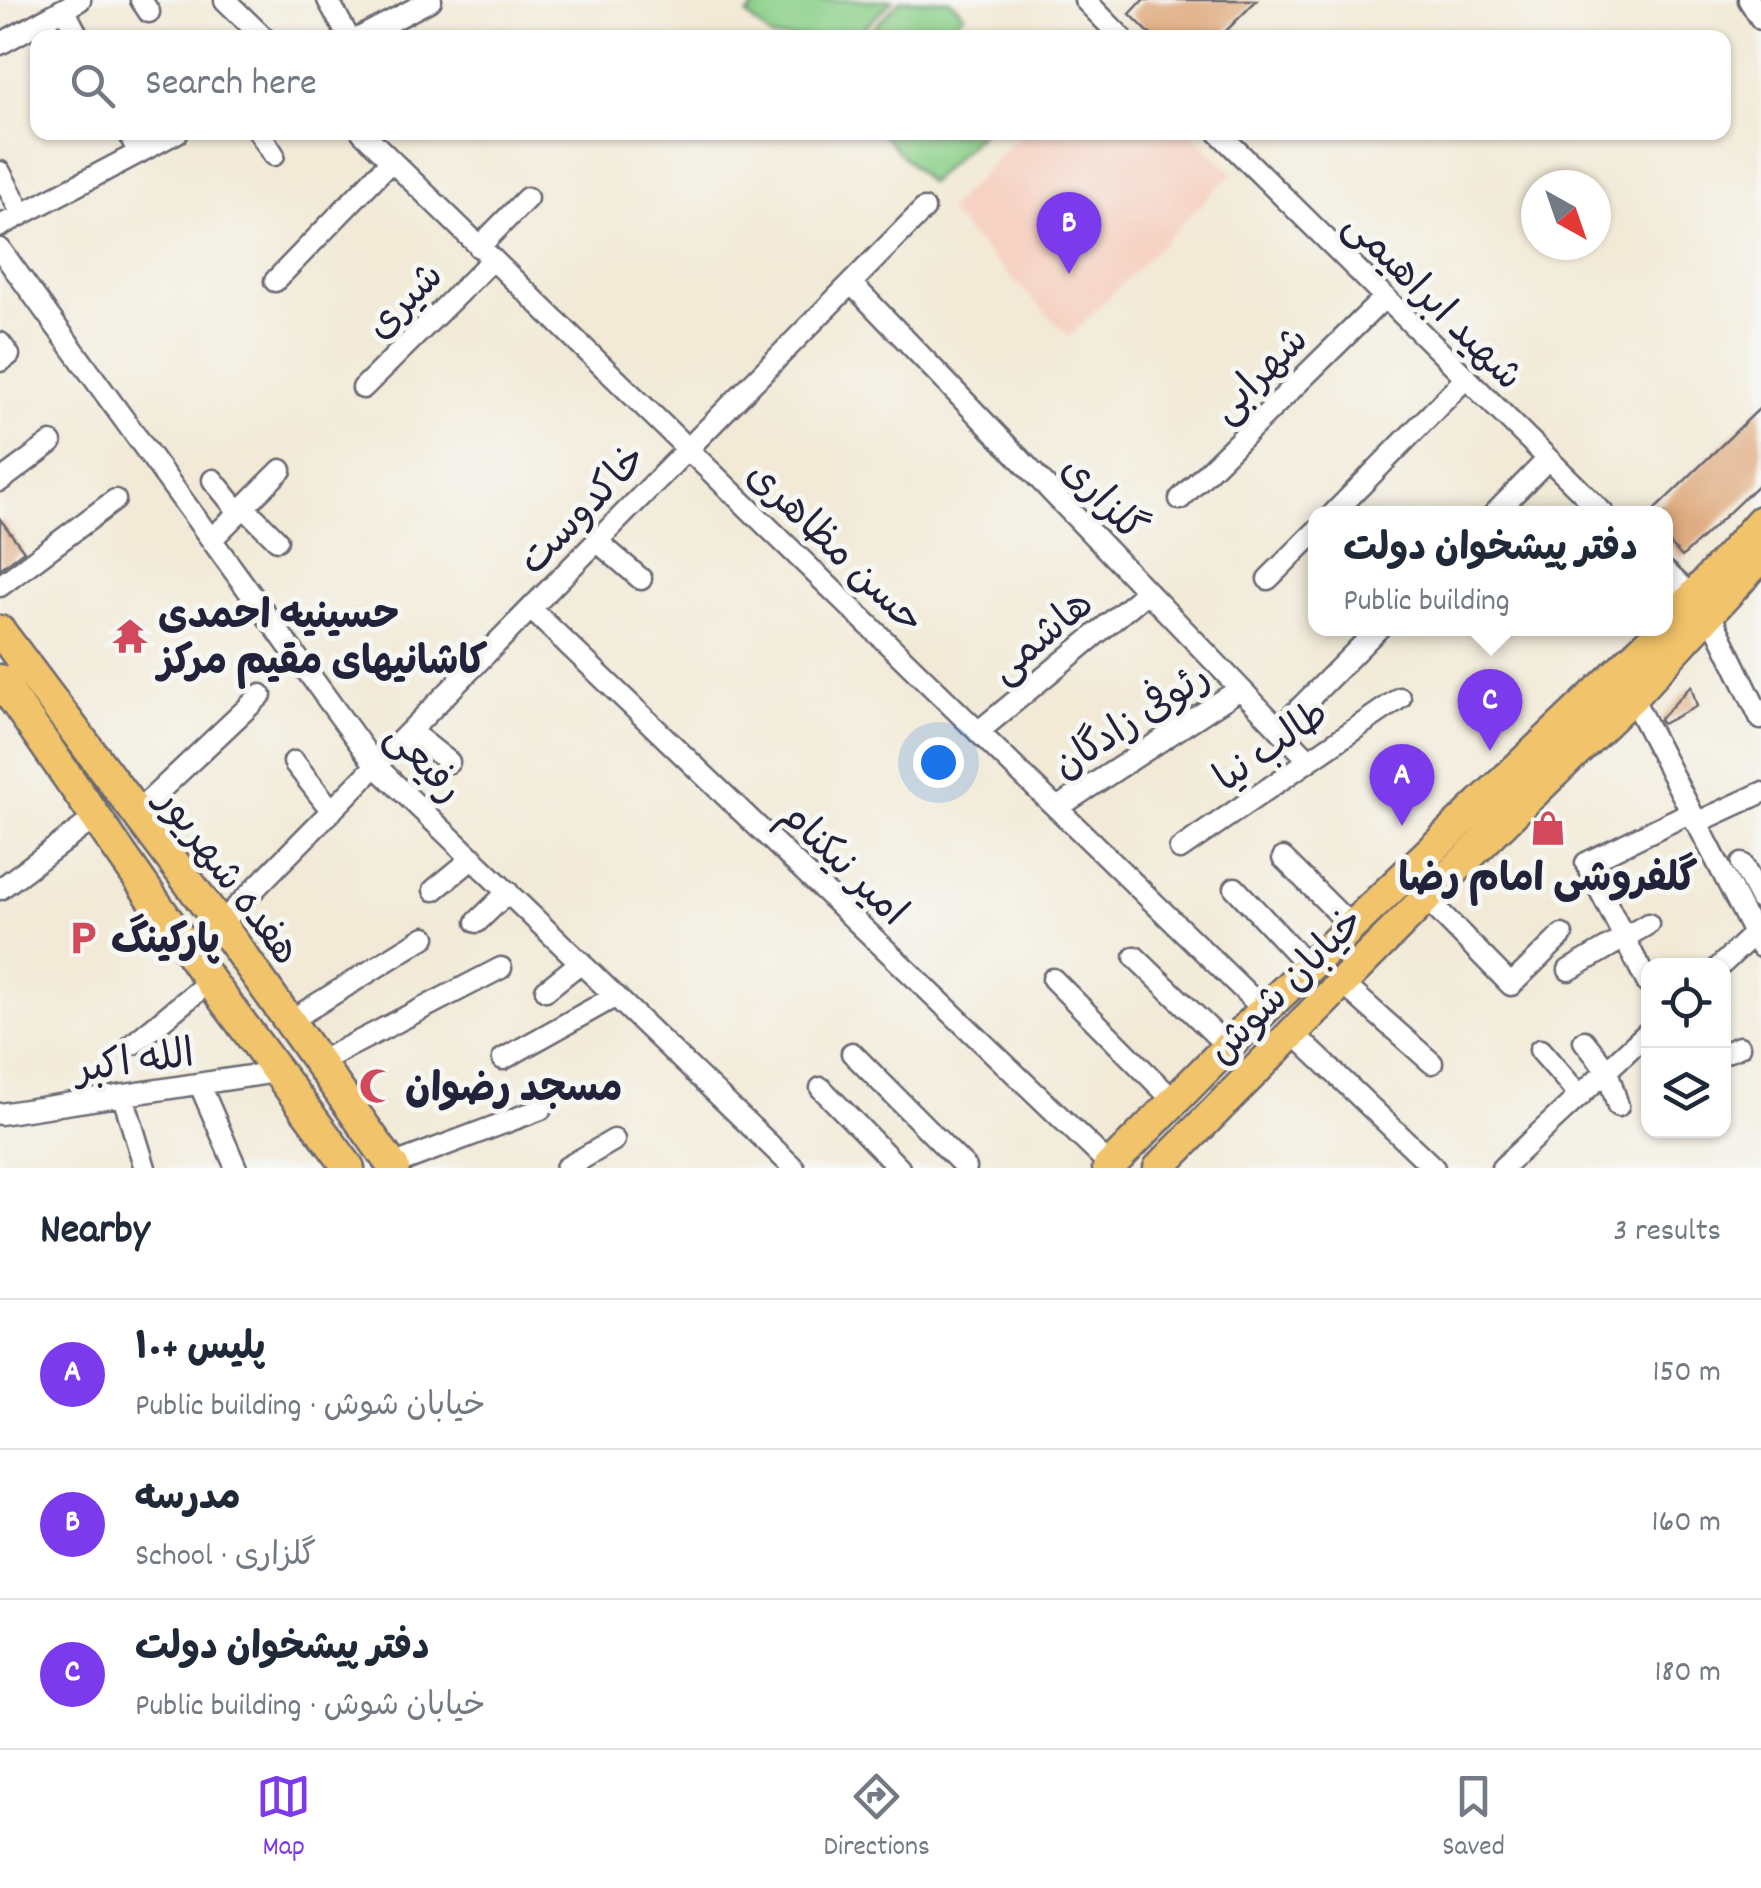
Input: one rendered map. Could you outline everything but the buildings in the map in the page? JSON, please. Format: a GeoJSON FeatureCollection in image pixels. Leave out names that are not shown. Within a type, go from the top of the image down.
{"type":"FeatureCollection","features":[{"type":"Feature","properties":{"kind":"main road","name":"خیابان شوش"},"geometry":{"type":"LineString","coordinates":[[1159,1168],[1341,982],[1632,697],[1761,521]]}},
{"type":"Feature","properties":{"kind":"main road","name":"خیابان شوش"},"geometry":{"type":"LineString","coordinates":[[1673,623],[1761,558]]}},
{"type":"Feature","properties":{"kind":"main road","name":"هفده شهریور"},"geometry":{"type":"LineString","coordinates":[[0,631],[220,924],[393,1166]]}},
{"type":"Feature","properties":{"kind":"main road","name":"خیابان شوش"},"geometry":{"type":"LineString","coordinates":[[1109,1166],[1226,1046],[1657,636]]}},
{"type":"Feature","properties":{"kind":"main road","name":"هفده شهریور"},"geometry":{"type":"LineString","coordinates":[[6,701],[350,1168]]}},
{"type":"Feature","properties":{"kind":"street"},"geometry":{"type":"LineString","coordinates":[[226,0],[256,30]]}},
{"type":"Feature","properties":{"kind":"street"},"geometry":{"type":"LineString","coordinates":[[328,0],[345,30]]}},
{"type":"Feature","properties":{"kind":"street"},"geometry":{"type":"LineString","coordinates":[[371,30],[406,6],[431,0]]}},
{"type":"Feature","properties":{"kind":"street"},"geometry":{"type":"LineString","coordinates":[[1084,0],[1114,30]]}},
{"type":"Feature","properties":{"kind":"street"},"geometry":{"type":"LineString","coordinates":[[1749,0],[1761,19]]}},
{"type":"Feature","properties":{"kind":"street"},"geometry":{"type":"LineString","coordinates":[[0,44],[72,4],[77,30]]}},
{"type":"Feature","properties":{"kind":"street"},"geometry":{"type":"LineString","coordinates":[[132,140],[139,153]]}},
{"type":"Feature","properties":{"kind":"street"},"geometry":{"type":"LineString","coordinates":[[0,226],[163,140]]}},
{"type":"Feature","properties":{"kind":"street"},"geometry":{"type":"LineString","coordinates":[[264,140],[274,155]]}},
{"type":"Feature","properties":{"kind":"street","name":"حسن مظاهری"},"geometry":{"type":"LineString","coordinates":[[370,140],[1264,1010]]}},
{"type":"Feature","properties":{"kind":"street","name":"شهید ابراهیمی"},"geometry":{"type":"LineString","coordinates":[[1226,140],[1596,506]]}},
{"type":"Feature","properties":{"kind":"street"},"geometry":{"type":"LineString","coordinates":[[275,281],[391,161]]}},
{"type":"Feature","properties":{"kind":"street"},"geometry":{"type":"LineString","coordinates":[[0,172],[22,214]]}},
{"type":"Feature","properties":{"kind":"street","name":"شیری"},"geometry":{"type":"LineString","coordinates":[[363,388],[486,253],[527,198]]}},
{"type":"Feature","properties":{"kind":"street","name":"خاکدوست"},"geometry":{"type":"LineString","coordinates":[[220,924],[924,209]]}},
{"type":"Feature","properties":{"kind":"street","name":"رفیعی"},"geometry":{"type":"LineString","coordinates":[[0,249],[376,766],[794,1168]]}},
{"type":"Feature","properties":{"kind":"street","name":"گلزاری"},"geometry":{"type":"LineString","coordinates":[[851,284],[1308,759]]}},
{"type":"Feature","properties":{"kind":"street","name":"شهرابی"},"geometry":{"type":"LineString","coordinates":[[1180,499],[1384,298]]}},
{"type":"Feature","properties":{"kind":"street"},"geometry":{"type":"LineString","coordinates":[[0,343],[9,355],[0,361]]}},
{"type":"Feature","properties":{"kind":"street"},"geometry":{"type":"LineString","coordinates":[[1341,506],[1466,378]]}},
{"type":"Feature","properties":{"kind":"street"},"geometry":{"type":"LineString","coordinates":[[0,481],[51,443]]}},
{"type":"Feature","properties":{"kind":"street"},"geometry":{"type":"LineString","coordinates":[[1502,506],[1548,460]]}},
{"type":"Feature","properties":{"kind":"street"},"geometry":{"type":"LineString","coordinates":[[212,538],[281,470]]}},
{"type":"Feature","properties":{"kind":"street"},"geometry":{"type":"LineString","coordinates":[[213,480],[277,540]]}},
{"type":"Feature","properties":{"kind":"street"},"geometry":{"type":"LineString","coordinates":[[0,586],[116,500]]}},
{"type":"Feature","properties":{"kind":"street"},"geometry":{"type":"LineString","coordinates":[[1268,579],[1308,539]]}},
{"type":"Feature","properties":{"kind":"street"},"geometry":{"type":"LineString","coordinates":[[597,542],[640,579]]}},
{"type":"Feature","properties":{"kind":"street"},"geometry":{"type":"LineString","coordinates":[[1673,578],[1702,605],[1761,719]]}},
{"type":"Feature","properties":{"kind":"street","name":"هاشمی"},"geometry":{"type":"LineString","coordinates":[[978,732],[1147,592]]}},
{"type":"Feature","properties":{"kind":"street","name":"امیر نیکنام"},"geometry":{"type":"LineString","coordinates":[[530,609],[1109,1166]]}},
{"type":"Feature","properties":{"kind":"street"},"geometry":{"type":"LineString","coordinates":[[1279,729],[1371,636]]}},
{"type":"Feature","properties":{"kind":"street","name":"رئوفی زادگان"},"geometry":{"type":"LineString","coordinates":[[1057,808],[1240,689]]}},
{"type":"Feature","properties":{"kind":"street"},"geometry":{"type":"LineString","coordinates":[[135,814],[261,696]]}},
{"type":"Feature","properties":{"kind":"street"},"geometry":{"type":"LineString","coordinates":[[1632,697],[1759,936],[1730,958]]}},
{"type":"Feature","properties":{"kind":"street","name":"طالب نیا"},"geometry":{"type":"LineString","coordinates":[[1180,848],[1400,698]]}},
{"type":"Feature","properties":{"kind":"street"},"geometry":{"type":"LineString","coordinates":[[410,731],[448,762]]}},
{"type":"Feature","properties":{"kind":"street"},"geometry":{"type":"LineString","coordinates":[[294,762],[332,811]]}},
{"type":"Feature","properties":{"kind":"street"},"geometry":{"type":"LineString","coordinates":[[1641,971],[1586,863],[1761,793]]}},
{"type":"Feature","properties":{"kind":"street"},"geometry":{"type":"LineString","coordinates":[[0,889],[94,818]]}},
{"type":"Feature","properties":{"kind":"street"},"geometry":{"type":"LineString","coordinates":[[434,890],[473,858]]}},
{"type":"Feature","properties":{"kind":"street"},"geometry":{"type":"LineString","coordinates":[[1282,858],[1352,927]]}},
{"type":"Feature","properties":{"kind":"street"},"geometry":{"type":"LineString","coordinates":[[1742,864],[1761,900]]}},
{"type":"Feature","properties":{"kind":"street"},"geometry":{"type":"LineString","coordinates":[[1236,888],[1309,967]]}},
{"type":"Feature","properties":{"kind":"street"},"geometry":{"type":"LineString","coordinates":[[477,922],[508,892]]}},
{"type":"Feature","properties":{"kind":"street"},"geometry":{"type":"LineString","coordinates":[[1426,898],[1510,986],[1562,936]]}},
{"type":"Feature","properties":{"kind":"street"},"geometry":{"type":"LineString","coordinates":[[1569,970],[1648,924]]}},
{"type":"Feature","properties":{"kind":"street"},"geometry":{"type":"LineString","coordinates":[[288,1022],[425,937]]}},
{"type":"Feature","properties":{"kind":"street"},"geometry":{"type":"LineString","coordinates":[[1134,958],[1226,1046]]}},
{"type":"Feature","properties":{"kind":"street"},"geometry":{"type":"LineString","coordinates":[[546,990],[581,962]]}},
{"type":"Feature","properties":{"kind":"street"},"geometry":{"type":"LineString","coordinates":[[317,1062],[501,968]]}},
{"type":"Feature","properties":{"kind":"street"},"geometry":{"type":"LineString","coordinates":[[1052,978],[1172,1099]]}},
{"type":"Feature","properties":{"kind":"street"},"geometry":{"type":"LineString","coordinates":[[133,1044],[210,981]]}},
{"type":"Feature","properties":{"kind":"street"},"geometry":{"type":"LineString","coordinates":[[1341,982],[1432,1063]]}},
{"type":"Feature","properties":{"kind":"street"},"geometry":{"type":"LineString","coordinates":[[503,1059],[616,996]]}},
{"type":"Feature","properties":{"kind":"street"},"geometry":{"type":"LineString","coordinates":[[1292,1032],[1427,1166]]}},
{"type":"Feature","properties":{"kind":"street"},"geometry":{"type":"LineString","coordinates":[[1584,1041],[1607,1070],[1618,1106]]}},
{"type":"Feature","properties":{"kind":"street"},"geometry":{"type":"LineString","coordinates":[[1502,1168],[1641,1043]]}},
{"type":"Feature","properties":{"kind":"street"},"geometry":{"type":"LineString","coordinates":[[1540,1050],[1580,1096]]}},
{"type":"Feature","properties":{"kind":"street"},"geometry":{"type":"LineString","coordinates":[[852,1052],[966,1168]]}},
{"type":"Feature","properties":{"kind":"street","name":"الله اکبر"},"geometry":{"type":"LineString","coordinates":[[0,1114],[276,1072]]}},
{"type":"Feature","properties":{"kind":"street"},"geometry":{"type":"LineString","coordinates":[[200,1085],[236,1168]]}},
{"type":"Feature","properties":{"kind":"street"},"geometry":{"type":"LineString","coordinates":[[821,1088],[899,1168]]}},
{"type":"Feature","properties":{"kind":"street"},"geometry":{"type":"LineString","coordinates":[[123,1096],[145,1168]]}},
{"type":"Feature","properties":{"kind":"street"},"geometry":{"type":"LineString","coordinates":[[393,1166],[542,1110]]}},
{"type":"Feature","properties":{"kind":"street"},"geometry":{"type":"LineString","coordinates":[[566,1168],[614,1140]]}},
{"type":"Feature","properties":{"kind":"shaded area"},"geometry":{"type":"Polygon","coordinates":[[[1014,140],[1199,140],[1232,173],[1069,337],[946,211],[1014,140]]]}},
{"type":"Feature","properties":{"kind":"green space"},"geometry":{"type":"Polygon","coordinates":[[[762,0],[893,0],[862,30],[763,30],[747,15],[762,0]]]}},
{"type":"Feature","properties":{"kind":"green space"},"geometry":{"type":"Polygon","coordinates":[[[901,0],[950,0],[964,14],[949,30],[871,30],[901,0]]]}},
{"type":"Feature","properties":{"kind":"green space"},"geometry":{"type":"Polygon","coordinates":[[[887,140],[974,140],[929,183],[887,140]]]}},
{"type":"Feature","properties":{"kind":"place","name":"مدرسه"},"geometry":{"type":"Point","coordinates":[1069,274]}},
{"type":"Feature","properties":{"kind":"place","name":"حسینیه احمدی کاشانیهای مقیم مرکز"},"geometry":{"type":"Point","coordinates":[130,636]}},
{"type":"Feature","properties":{"kind":"place","name":"دفتر پیشخوان دولت"},"geometry":{"type":"Point","coordinates":[1490,751]}},
{"type":"Feature","properties":{"kind":"place","name":"پلیس +۱۰"},"geometry":{"type":"Point","coordinates":[1402,826]}},
{"type":"Feature","properties":{"kind":"place","name":"گلفروشی امام رضا"},"geometry":{"type":"Point","coordinates":[1548,828]}},
{"type":"Feature","properties":{"kind":"place","name":"پارکینگ"},"geometry":{"type":"Point","coordinates":[83,938]}},
{"type":"Feature","properties":{"kind":"place","name":"مسجد رضوان"},"geometry":{"type":"Point","coordinates":[377,1086]}}]}
